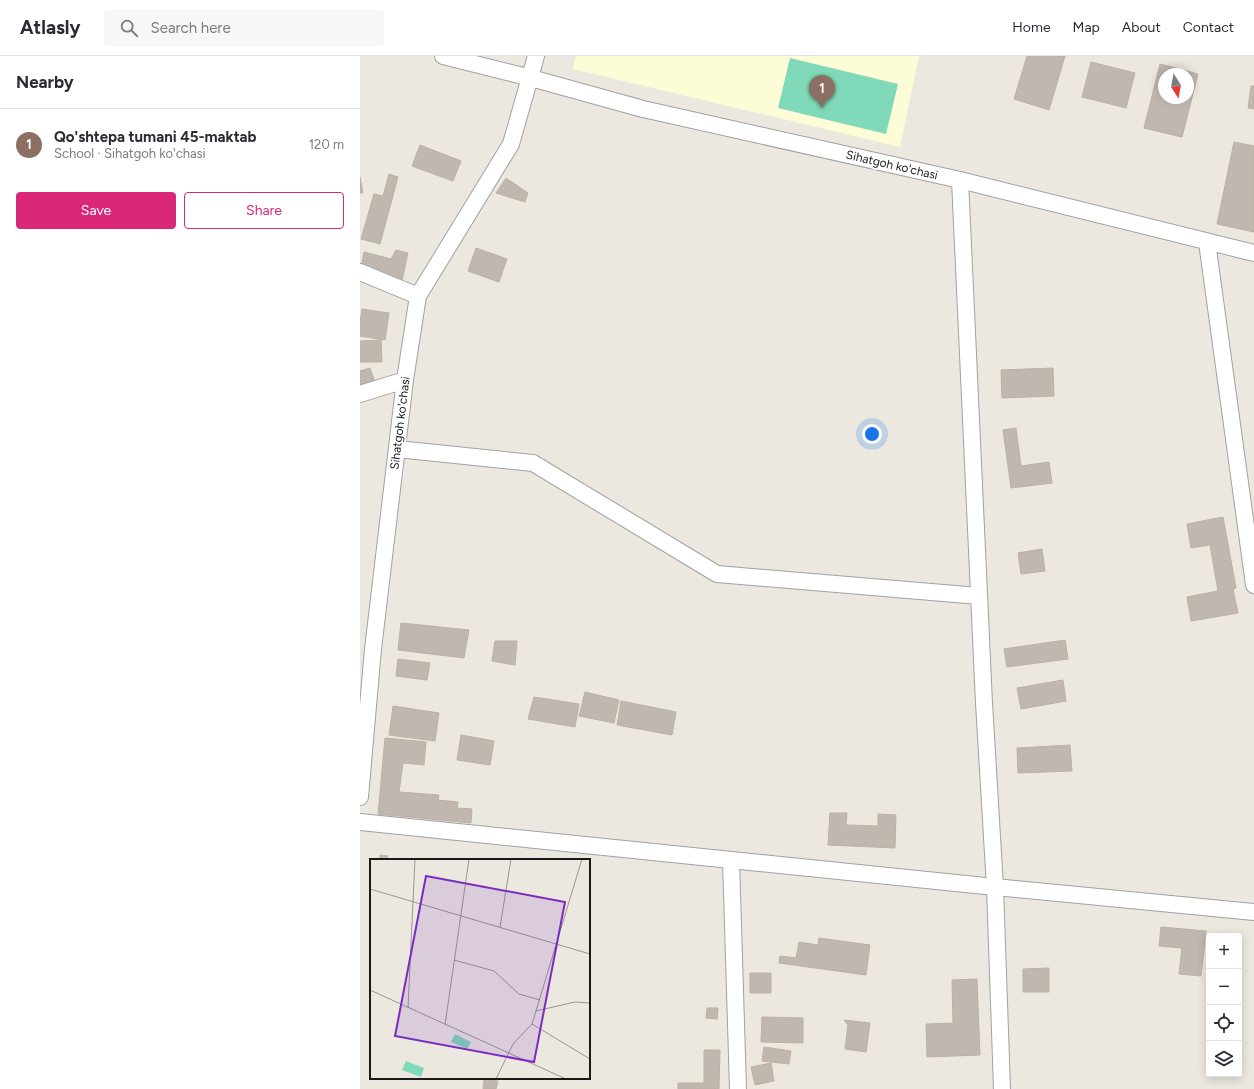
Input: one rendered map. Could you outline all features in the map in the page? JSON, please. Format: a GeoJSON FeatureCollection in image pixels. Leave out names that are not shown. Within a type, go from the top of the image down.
{"type":"FeatureCollection","features":[{"type":"Feature","properties":{"kind":"street","name":"Sihatgoh ko'chasi"},"geometry":{"type":"LineString","coordinates":[[443,56],[643,109],[960,180],[1254,253]]}},
{"type":"Feature","properties":{"kind":"street","name":"Sihatgoh ko'chasi"},"geometry":{"type":"LineString","coordinates":[[360,797],[373,649],[405,380],[418,296],[511,144],[536,56]]}},
{"type":"Feature","properties":{"kind":"street"},"geometry":{"type":"LineString","coordinates":[[960,180],[984,710],[995,887],[1002,1089]]}},
{"type":"Feature","properties":{"kind":"street"},"geometry":{"type":"LineString","coordinates":[[1207,242],[1254,585]]}},
{"type":"Feature","properties":{"kind":"street"},"geometry":{"type":"LineString","coordinates":[[360,272],[418,296]]}},
{"type":"Feature","properties":{"kind":"street"},"geometry":{"type":"LineString","coordinates":[[360,394],[405,380]]}},
{"type":"Feature","properties":{"kind":"street"},"geometry":{"type":"LineString","coordinates":[[397,449],[533,463],[717,574],[979,596]]}},
{"type":"Feature","properties":{"kind":"street"},"geometry":{"type":"LineString","coordinates":[[360,822],[1254,912]]}},
{"type":"Feature","properties":{"kind":"street"},"geometry":{"type":"LineString","coordinates":[[731,860],[738,1089]]}},
{"type":"Feature","properties":{"kind":"shaded area"},"geometry":{"type":"Polygon","coordinates":[[[576,56],[919,56],[900,147],[573,69],[576,56]]]}},
{"type":"Feature","properties":{"kind":"green space"},"geometry":{"type":"Polygon","coordinates":[[[790,58],[898,84],[886,134],[778,108],[790,58]]]}},
{"type":"Feature","properties":{"kind":"building"},"geometry":{"type":"Polygon","coordinates":[[[1027,56],[1065,56],[1049,110],[1014,99],[1027,56]]]}},
{"type":"Feature","properties":{"kind":"building"},"geometry":{"type":"Polygon","coordinates":[[[1091,62],[1135,73],[1126,108],[1082,97],[1091,62]]]}},
{"type":"Feature","properties":{"kind":"building"},"geometry":{"type":"Polygon","coordinates":[[[1160,64],[1175,68],[1159,68],[1160,64]]]}},
{"type":"Feature","properties":{"kind":"building"},"geometry":{"type":"Polygon","coordinates":[[[1158,72],[1158,104],[1190,104],[1182,137],[1144,128],[1158,72]]]}},
{"type":"Feature","properties":{"kind":"building"},"geometry":{"type":"Polygon","coordinates":[[[1194,73],[1198,74],[1194,90],[1194,73]]]}},
{"type":"Feature","properties":{"kind":"building"},"geometry":{"type":"Polygon","coordinates":[[[1251,86],[1254,86],[1254,109],[1248,108],[1251,86]]]}},
{"type":"Feature","properties":{"kind":"building"},"geometry":{"type":"Polygon","coordinates":[[[1234,142],[1254,146],[1254,232],[1217,224],[1234,142]]]}},
{"type":"Feature","properties":{"kind":"building"},"geometry":{"type":"Polygon","coordinates":[[[420,145],[461,161],[453,181],[412,166],[420,145]]]}},
{"type":"Feature","properties":{"kind":"building"},"geometry":{"type":"Polygon","coordinates":[[[389,174],[398,177],[380,244],[361,239],[374,194],[383,196],[389,174]]]}},
{"type":"Feature","properties":{"kind":"building"},"geometry":{"type":"Polygon","coordinates":[[[360,177],[363,193],[360,193],[360,177]]]}},
{"type":"Feature","properties":{"kind":"building"},"geometry":{"type":"Polygon","coordinates":[[[506,178],[528,193],[525,202],[496,193],[506,178]]]}},
{"type":"Feature","properties":{"kind":"building"},"geometry":{"type":"Polygon","coordinates":[[[476,248],[507,259],[499,282],[468,271],[476,248]]]}},
{"type":"Feature","properties":{"kind":"building"},"geometry":{"type":"Polygon","coordinates":[[[396,250],[408,253],[401,285],[361,269],[364,252],[391,259],[396,250]]]}},
{"type":"Feature","properties":{"kind":"building"},"geometry":{"type":"Polygon","coordinates":[[[362,309],[389,313],[385,340],[360,336],[362,309]]]}},
{"type":"Feature","properties":{"kind":"building"},"geometry":{"type":"Polygon","coordinates":[[[381,340],[382,362],[360,362],[360,341],[381,340]]]}},
{"type":"Feature","properties":{"kind":"building"},"geometry":{"type":"Polygon","coordinates":[[[370,368],[375,382],[360,387],[360,371],[370,368]]]}},
{"type":"Feature","properties":{"kind":"building"},"geometry":{"type":"Polygon","coordinates":[[[1053,368],[1054,396],[1002,398],[1001,370],[1053,368]]]}},
{"type":"Feature","properties":{"kind":"building"},"geometry":{"type":"Polygon","coordinates":[[[1016,428],[1021,466],[1049,462],[1052,483],[1011,488],[1003,430],[1016,428]]]}},
{"type":"Feature","properties":{"kind":"building"},"geometry":{"type":"Polygon","coordinates":[[[1223,517],[1236,588],[1233,589],[1238,613],[1191,621],[1187,597],[1218,591],[1210,545],[1191,548],[1187,524],[1223,517]]]}},
{"type":"Feature","properties":{"kind":"building"},"geometry":{"type":"Polygon","coordinates":[[[1042,549],[1045,571],[1021,574],[1018,553],[1042,549]]]}},
{"type":"Feature","properties":{"kind":"building"},"geometry":{"type":"Polygon","coordinates":[[[401,623],[469,630],[464,658],[398,650],[401,623]]]}},
{"type":"Feature","properties":{"kind":"building"},"geometry":{"type":"Polygon","coordinates":[[[1065,640],[1068,659],[1007,667],[1004,649],[1065,640]]]}},
{"type":"Feature","properties":{"kind":"building"},"geometry":{"type":"Polygon","coordinates":[[[495,641],[517,641],[515,665],[492,661],[495,641]]]}},
{"type":"Feature","properties":{"kind":"building"},"geometry":{"type":"Polygon","coordinates":[[[398,659],[430,663],[427,680],[396,676],[398,659]]]}},
{"type":"Feature","properties":{"kind":"building"},"geometry":{"type":"Polygon","coordinates":[[[1063,680],[1066,701],[1021,709],[1017,688],[1063,680]]]}},
{"type":"Feature","properties":{"kind":"building"},"geometry":{"type":"Polygon","coordinates":[[[585,692],[619,700],[614,723],[579,716],[585,692]]]}},
{"type":"Feature","properties":{"kind":"building"},"geometry":{"type":"Polygon","coordinates":[[[534,697],[579,704],[575,727],[528,719],[534,697]]]}},
{"type":"Feature","properties":{"kind":"building"},"geometry":{"type":"Polygon","coordinates":[[[621,701],[676,712],[672,735],[617,725],[621,701]]]}},
{"type":"Feature","properties":{"kind":"building"},"geometry":{"type":"Polygon","coordinates":[[[393,706],[439,713],[435,741],[389,735],[393,706]]]}},
{"type":"Feature","properties":{"kind":"building"},"geometry":{"type":"Polygon","coordinates":[[[461,735],[494,741],[490,765],[457,760],[461,735]]]}},
{"type":"Feature","properties":{"kind":"building"},"geometry":{"type":"Polygon","coordinates":[[[385,738],[426,742],[424,765],[403,763],[399,792],[439,795],[438,800],[458,802],[457,808],[472,809],[471,823],[378,814],[385,738]]]}},
{"type":"Feature","properties":{"kind":"building"},"geometry":{"type":"Polygon","coordinates":[[[1070,745],[1072,771],[1018,773],[1017,748],[1070,745]]]}},
{"type":"Feature","properties":{"kind":"building"},"geometry":{"type":"Polygon","coordinates":[[[830,813],[847,813],[846,825],[878,826],[878,814],[896,815],[895,848],[828,845],[830,813]]]}},
{"type":"Feature","properties":{"kind":"building"},"geometry":{"type":"Polygon","coordinates":[[[380,855],[388,856],[387,859],[380,859],[380,855]]]}},
{"type":"Feature","properties":{"kind":"building"},"geometry":{"type":"Polygon","coordinates":[[[1161,927],[1206,931],[1201,976],[1179,974],[1182,948],[1159,946],[1161,927]]]}},
{"type":"Feature","properties":{"kind":"building"},"geometry":{"type":"Polygon","coordinates":[[[819,938],[870,945],[866,975],[779,963],[780,956],[796,958],[799,942],[818,945],[819,938]]]}},
{"type":"Feature","properties":{"kind":"building"},"geometry":{"type":"Polygon","coordinates":[[[1049,968],[1049,992],[1023,992],[1023,969],[1049,968]]]}},
{"type":"Feature","properties":{"kind":"building"},"geometry":{"type":"Polygon","coordinates":[[[750,973],[771,973],[771,993],[750,993],[750,973]]]}},
{"type":"Feature","properties":{"kind":"building"},"geometry":{"type":"Polygon","coordinates":[[[977,979],[980,1055],[927,1057],[926,1024],[953,1023],[952,980],[977,979]]]}},
{"type":"Feature","properties":{"kind":"building"},"geometry":{"type":"Polygon","coordinates":[[[707,1008],[718,1008],[717,1019],[706,1018],[707,1008]]]}},
{"type":"Feature","properties":{"kind":"building"},"geometry":{"type":"Polygon","coordinates":[[[762,1017],[803,1018],[803,1043],[761,1042],[762,1017]]]}},
{"type":"Feature","properties":{"kind":"building"},"geometry":{"type":"Polygon","coordinates":[[[844,1020],[870,1023],[866,1052],[845,1049],[848,1025],[844,1020]]]}},
{"type":"Feature","properties":{"kind":"building"},"geometry":{"type":"Polygon","coordinates":[[[764,1047],[791,1051],[789,1064],[762,1061],[764,1047]]]}},
{"type":"Feature","properties":{"kind":"building"},"geometry":{"type":"Polygon","coordinates":[[[704,1050],[720,1050],[719,1089],[678,1089],[678,1083],[704,1083],[704,1050]]]}},
{"type":"Feature","properties":{"kind":"building"},"geometry":{"type":"Polygon","coordinates":[[[771,1063],[774,1081],[755,1085],[751,1067],[771,1063]]]}},
{"type":"Feature","properties":{"kind":"building"},"geometry":{"type":"Polygon","coordinates":[[[484,1079],[498,1081],[496,1089],[483,1089],[484,1079]]]}},
{"type":"Feature","properties":{"kind":"place","name":"Qo'shtepa tumani 45-maktab"},"geometry":{"type":"Point","coordinates":[822,108]}}]}
